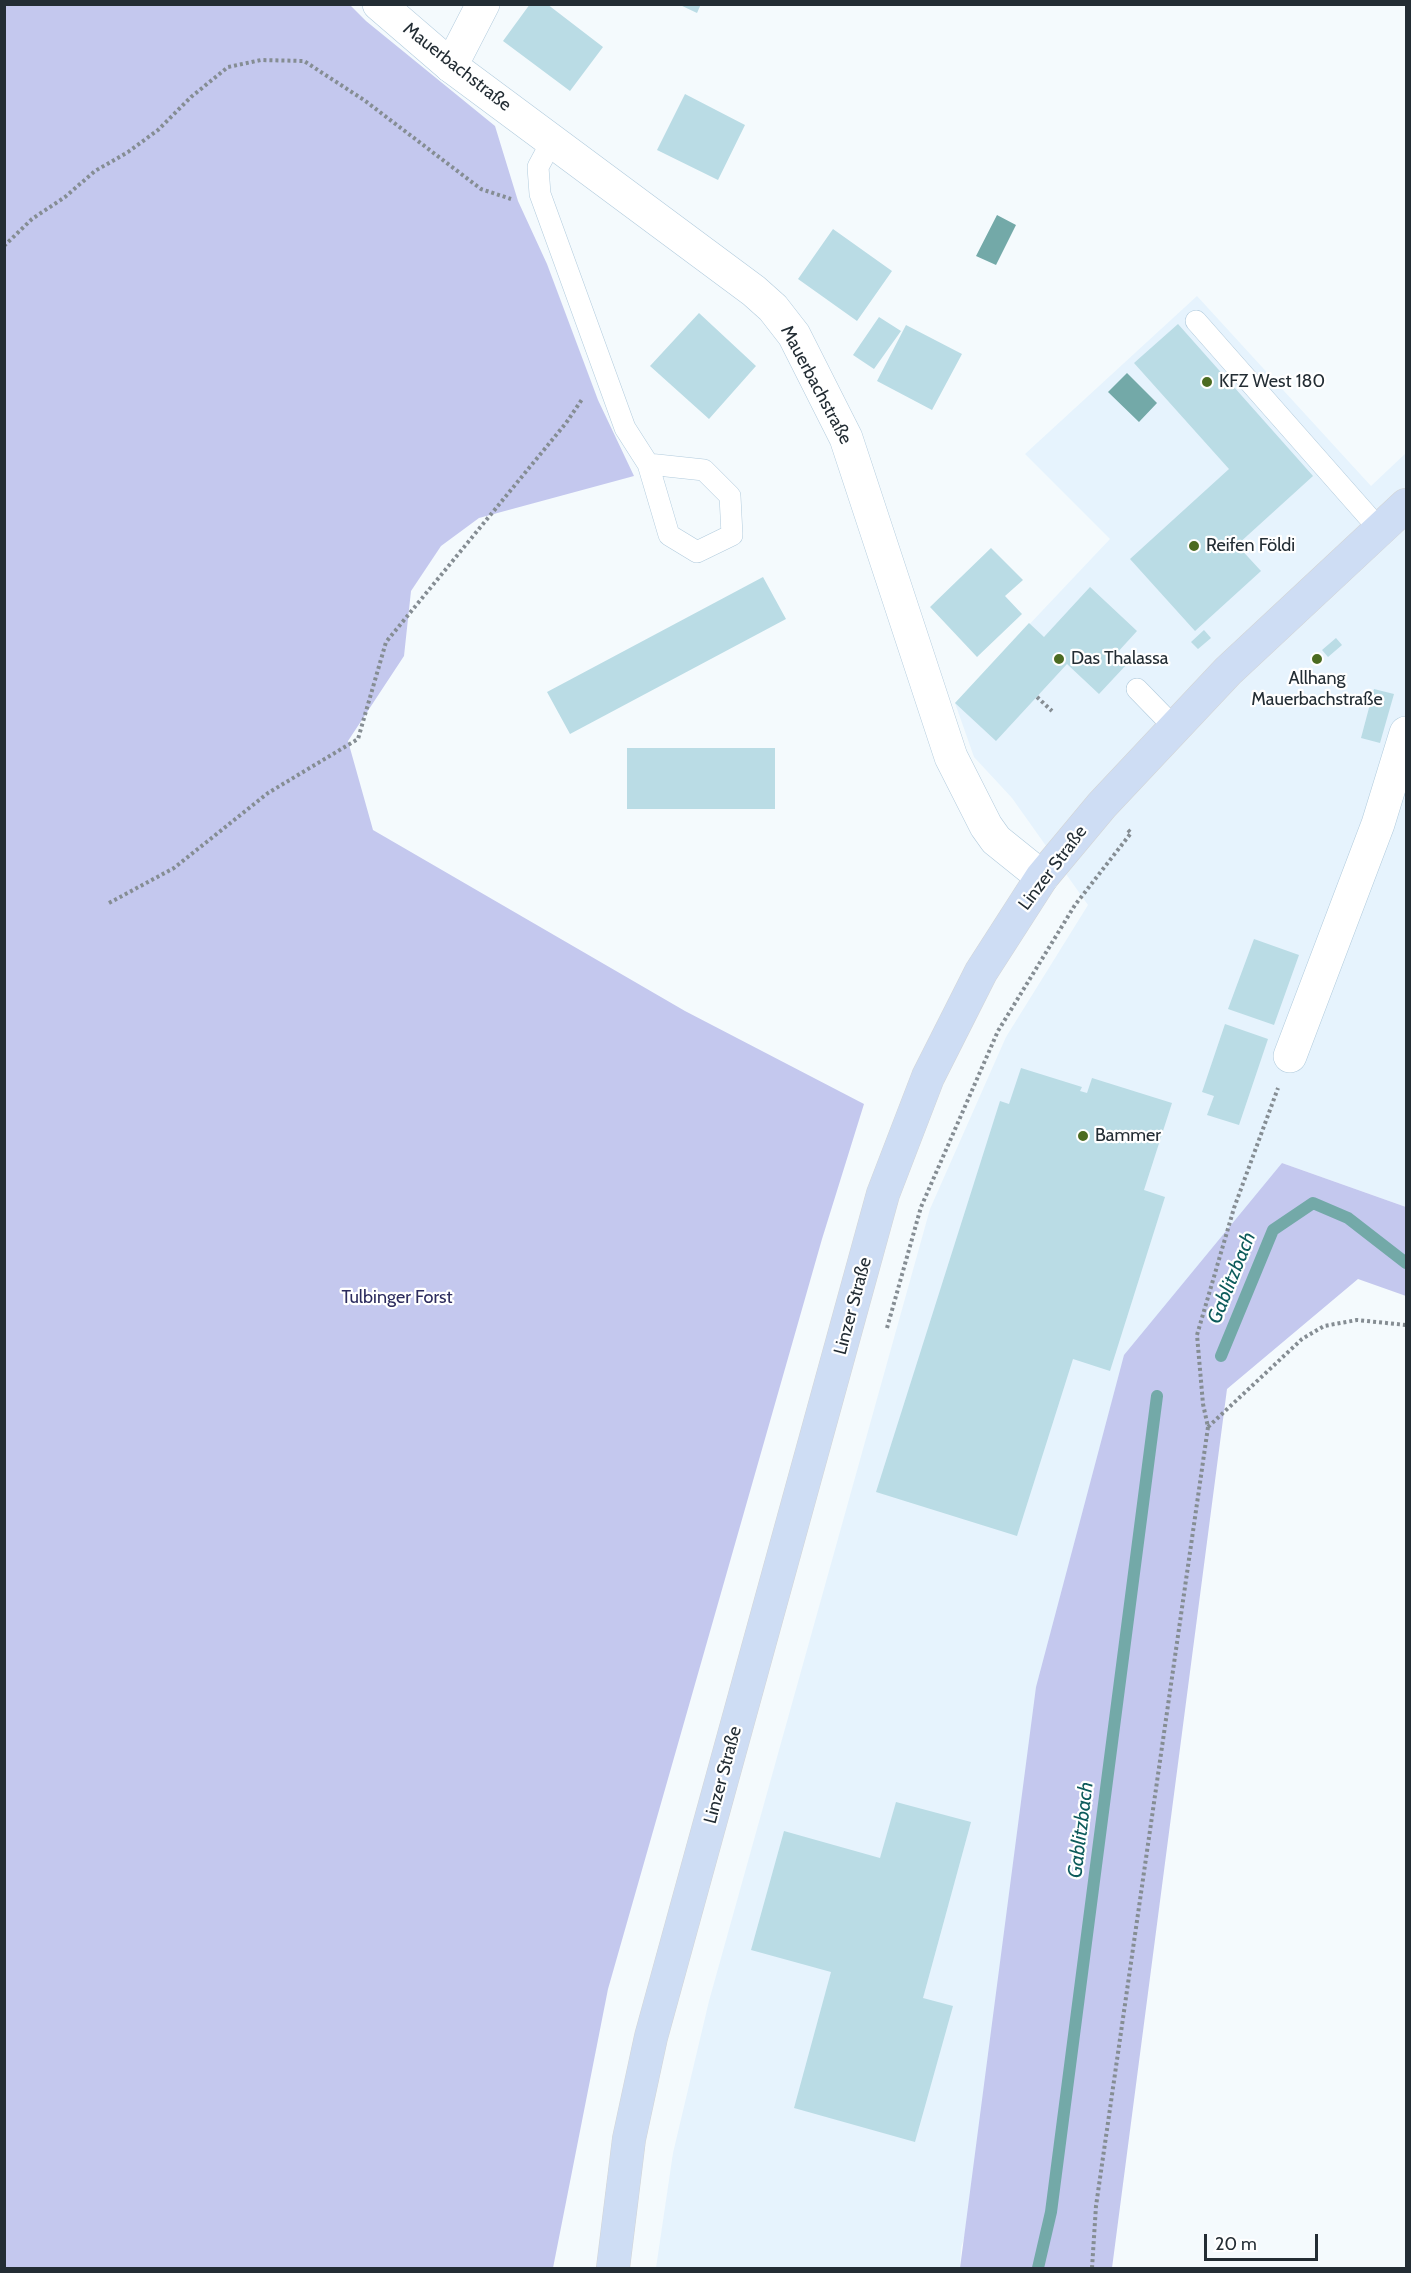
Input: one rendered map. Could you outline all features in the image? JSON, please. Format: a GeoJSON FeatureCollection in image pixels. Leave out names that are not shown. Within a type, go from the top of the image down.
{"type":"FeatureCollection","features":[{"type":"Feature","properties":{"kind":"main road","name":"Linzer Straße"},"geometry":{"type":"LineString","coordinates":[[613,2268],[629,2139],[651,2037],[883,1194],[928,1077],[981,972],[1042,877],[1102,805],[1228,671],[1407,506]]}},
{"type":"Feature","properties":{"kind":"street","name":"Mauerbachstraße"},"geometry":{"type":"LineString","coordinates":[[379,4],[451,66],[754,291],[773,308],[794,335],[846,438],[951,757],[986,826],[996,840],[1042,877]]}},
{"type":"Feature","properties":{"kind":"street"},"geometry":{"type":"LineString","coordinates":[[451,66],[483,4]]}},
{"type":"Feature","properties":{"kind":"street"},"geometry":{"type":"LineString","coordinates":[[1297,1058],[1407,733]]}},
{"type":"Feature","properties":{"kind":"lane"},"geometry":{"type":"LineString","coordinates":[[553,140],[538,167],[540,194],[626,428],[648,464],[669,535],[697,552],[732,534],[730,496],[704,470],[648,464]]}},
{"type":"Feature","properties":{"kind":"lane"},"geometry":{"type":"LineString","coordinates":[[1196,321],[1380,530]]}},
{"type":"Feature","properties":{"kind":"lane"},"geometry":{"type":"LineString","coordinates":[[1137,688],[1174,727]]}},
{"type":"Feature","properties":{"kind":"path"},"geometry":{"type":"LineString","coordinates":[[4,246],[32,219],[65,197],[95,171],[128,152],[158,130],[191,97],[228,67],[261,60],[304,61],[364,100],[481,189],[518,201],[540,194]]}},
{"type":"Feature","properties":{"kind":"path"},"geometry":{"type":"LineString","coordinates":[[109,903],[174,868],[268,793],[358,739],[386,642],[566,423],[604,368]]}},
{"type":"Feature","properties":{"kind":"path"},"geometry":{"type":"LineString","coordinates":[[1037,697],[1052,711]]}},
{"type":"Feature","properties":{"kind":"path"},"geometry":{"type":"LineString","coordinates":[[886,1333],[921,1207],[998,1031],[1075,904],[1131,833]]}},
{"type":"Feature","properties":{"kind":"path"},"geometry":{"type":"LineString","coordinates":[[1092,2268],[1096,2206],[1208,1427],[1203,1404],[1197,1335],[1234,1208],[1297,1058]]}},
{"type":"Feature","properties":{"kind":"path"},"geometry":{"type":"LineString","coordinates":[[1208,1427],[1302,1339],[1324,1326],[1357,1320],[1407,1325]]}},
{"type":"Feature","properties":{"kind":"shaded area"},"geometry":{"type":"Polygon","coordinates":[[[997,215],[1016,225],[996,265],[976,256],[997,215]]]}},
{"type":"Feature","properties":{"kind":"shaded area"},"geometry":{"type":"Polygon","coordinates":[[[1197,296],[1371,486],[1406,453],[1406,1207],[1282,1163],[961,2248],[960,2268],[656,2268],[673,2153],[709,2001],[930,1209],[1006,1037],[1088,905],[1012,798],[974,757],[955,703],[1110,539],[1025,454],[1197,296]]]}},
{"type":"Feature","properties":{"kind":"shaded area"},"geometry":{"type":"Polygon","coordinates":[[[1127,373],[1157,403],[1139,422],[1108,392],[1127,373]]]}},
{"type":"Feature","properties":{"kind":"green space","name":"Tulbinger Forst"},"geometry":{"type":"Polygon","coordinates":[[[5,4],[350,5],[366,21],[495,126],[518,201],[547,264],[598,400],[634,476],[479,518],[441,546],[411,591],[404,656],[348,741],[373,830],[685,1011],[864,1104],[822,1239],[608,1989],[553,2268],[5,2268],[5,4]]]}},
{"type":"Feature","properties":{"kind":"green space"},"geometry":{"type":"Polygon","coordinates":[[[1282,1163],[1406,1207],[1406,1296],[1358,1279],[1227,1389],[1112,2268],[960,2268],[1036,1687],[1124,1355],[1282,1163]]]}},
{"type":"Feature","properties":{"kind":"building"},"geometry":{"type":"Polygon","coordinates":[[[530,4],[547,4],[603,47],[570,91],[503,41],[530,4]]]}},
{"type":"Feature","properties":{"kind":"building"},"geometry":{"type":"Polygon","coordinates":[[[678,4],[701,4],[697,13],[678,4]]]}},
{"type":"Feature","properties":{"kind":"building"},"geometry":{"type":"Polygon","coordinates":[[[685,94],[745,125],[718,180],[657,150],[685,94]]]}},
{"type":"Feature","properties":{"kind":"building"},"geometry":{"type":"Polygon","coordinates":[[[833,229],[892,271],[857,321],[798,279],[833,229]]]}},
{"type":"Feature","properties":{"kind":"building"},"geometry":{"type":"Polygon","coordinates":[[[699,313],[756,366],[709,419],[650,366],[699,313]]]}},
{"type":"Feature","properties":{"kind":"building"},"geometry":{"type":"Polygon","coordinates":[[[879,317],[901,331],[874,369],[853,355],[879,317]]]}},
{"type":"Feature","properties":{"kind":"building"},"geometry":{"type":"Polygon","coordinates":[[[1178,324],[1313,476],[1237,545],[1261,571],[1195,631],[1130,559],[1229,469],[1134,363],[1178,324]]]}},
{"type":"Feature","properties":{"kind":"building"},"geometry":{"type":"Polygon","coordinates":[[[906,325],[962,354],[932,410],[877,381],[906,325]]]}},
{"type":"Feature","properties":{"kind":"building"},"geometry":{"type":"Polygon","coordinates":[[[991,548],[1023,580],[1005,596],[1022,614],[977,657],[930,607],[991,548]]]}},
{"type":"Feature","properties":{"kind":"building"},"geometry":{"type":"Polygon","coordinates":[[[763,577],[786,619],[570,734],[547,692],[763,577]]]}},
{"type":"Feature","properties":{"kind":"building","name":"Das Thalassa"},"geometry":{"type":"Polygon","coordinates":[[[1090,587],[1137,631],[1116,654],[1127,664],[1099,694],[1067,664],[996,741],[955,703],[1029,623],[1044,637],[1090,587]]]}},
{"type":"Feature","properties":{"kind":"building"},"geometry":{"type":"Polygon","coordinates":[[[1204,630],[1211,638],[1198,649],[1191,642],[1204,630]]]}},
{"type":"Feature","properties":{"kind":"building"},"geometry":{"type":"Polygon","coordinates":[[[1336,638],[1342,645],[1328,657],[1322,650],[1336,638]]]}},
{"type":"Feature","properties":{"kind":"building"},"geometry":{"type":"Polygon","coordinates":[[[1374,689],[1394,694],[1380,743],[1361,738],[1374,689]]]}},
{"type":"Feature","properties":{"kind":"building"},"geometry":{"type":"Polygon","coordinates":[[[627,748],[775,748],[775,809],[627,809],[627,748]]]}},
{"type":"Feature","properties":{"kind":"building"},"geometry":{"type":"Polygon","coordinates":[[[1254,939],[1299,955],[1274,1025],[1228,1009],[1254,939]]]}},
{"type":"Feature","properties":{"kind":"building"},"geometry":{"type":"Polygon","coordinates":[[[1225,1024],[1268,1039],[1239,1125],[1207,1115],[1214,1096],[1202,1092],[1225,1024]]]}},
{"type":"Feature","properties":{"kind":"building"},"geometry":{"type":"Polygon","coordinates":[[[1021,1068],[1082,1087],[1080,1091],[1087,1093],[1092,1078],[1172,1103],[1144,1190],[1165,1197],[1110,1371],[1073,1359],[1017,1536],[876,1492],[1000,1101],[1009,1104],[1021,1068]]]}},
{"type":"Feature","properties":{"kind":"building"},"geometry":{"type":"Polygon","coordinates":[[[896,1802],[971,1822],[923,1998],[953,2006],[915,2142],[794,2108],[831,1972],[751,1950],[784,1831],[880,1858],[896,1802]]]}},
{"type":"Feature","properties":{"kind":"waterway","name":"Gablitzbach"},"geometry":{"type":"LineString","coordinates":[[1221,1356],[1273,1230],[1313,1203],[1348,1218],[1406,1263]]}},
{"type":"Feature","properties":{"kind":"waterway","name":"Gablitzbach"},"geometry":{"type":"LineString","coordinates":[[1038,2268],[1051,2212],[1157,1396]]}},
{"type":"Feature","properties":{"kind":"place","name":"KFZ West 180"},"geometry":{"type":"Point","coordinates":[1207,382]}},
{"type":"Feature","properties":{"kind":"place","name":"Reifen Földi"},"geometry":{"type":"Point","coordinates":[1194,546]}},
{"type":"Feature","properties":{"kind":"place","name":"Das Thalassa"},"geometry":{"type":"Point","coordinates":[1059,659]}},
{"type":"Feature","properties":{"kind":"place","name":"Allhang Mauerbachstraße"},"geometry":{"type":"Point","coordinates":[1317,659]}},
{"type":"Feature","properties":{"kind":"place","name":"Bammer"},"geometry":{"type":"Point","coordinates":[1083,1136]}}]}
